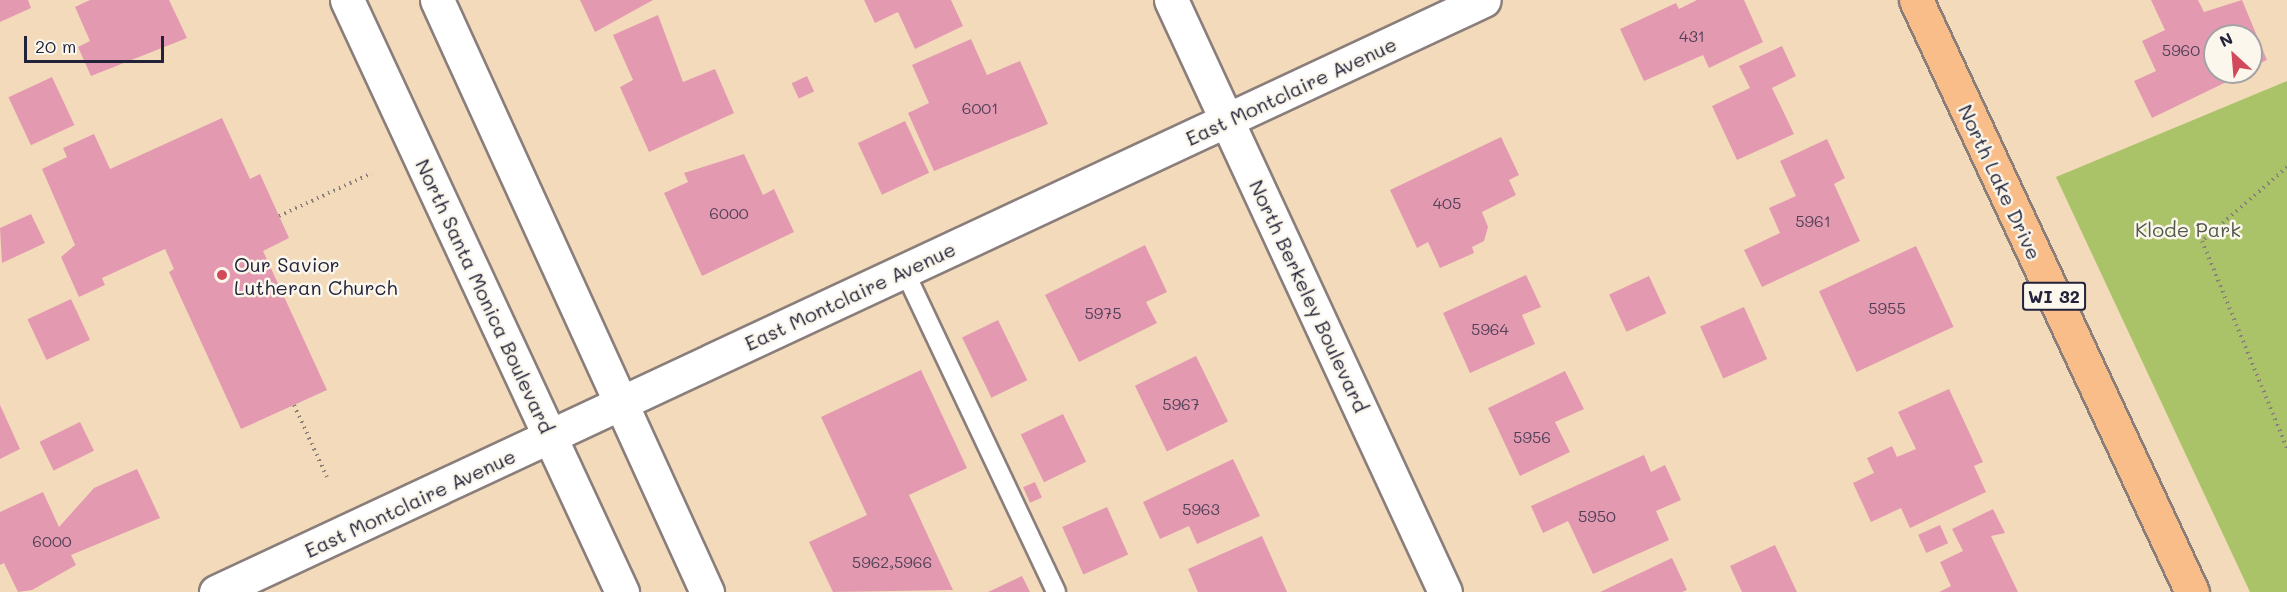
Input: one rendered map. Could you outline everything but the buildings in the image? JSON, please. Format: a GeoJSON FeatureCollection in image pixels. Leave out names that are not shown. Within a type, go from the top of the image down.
{"type":"FeatureCollection","features":[{"type":"Feature","properties":{"kind":"main road","name":"North Lake Drive"},"geometry":{"type":"LineString","coordinates":[[1916,0],[2192,592]]}},
{"type":"Feature","properties":{"kind":"street","name":"North Santa Monica Boulevard"},"geometry":{"type":"LineString","coordinates":[[347,0],[622,592]]}},
{"type":"Feature","properties":{"kind":"street"},"geometry":{"type":"LineString","coordinates":[[437,0],[707,592]]}},
{"type":"Feature","properties":{"kind":"street","name":"North Berkeley Boulevard"},"geometry":{"type":"LineString","coordinates":[[1171,0],[1445,592]]}},
{"type":"Feature","properties":{"kind":"street","name":"East Montclaire Avenue"},"geometry":{"type":"LineString","coordinates":[[216,592],[552,438],[904,270],[1484,0]]}},
{"type":"Feature","properties":{"kind":"lane"},"geometry":{"type":"LineString","coordinates":[[904,270],[1056,592]]}},
{"type":"Feature","properties":{"kind":"path"},"geometry":{"type":"LineString","coordinates":[[2287,167],[2202,241],[2287,448]]}},
{"type":"Feature","properties":{"kind":"path"},"geometry":{"type":"LineString","coordinates":[[279,216],[372,173]]}},
{"type":"Feature","properties":{"kind":"path"},"geometry":{"type":"LineString","coordinates":[[294,405],[327,477]]}},
{"type":"Feature","properties":{"kind":"green space","name":"Klode Park"},"geometry":{"type":"Polygon","coordinates":[[[2287,81],[2287,592],[2250,592],[2056,177],[2287,81]]]}},
{"type":"Feature","properties":{"kind":"place","name":"Our Savior Lutheran Church"},"geometry":{"type":"Point","coordinates":[222,275]}}]}
